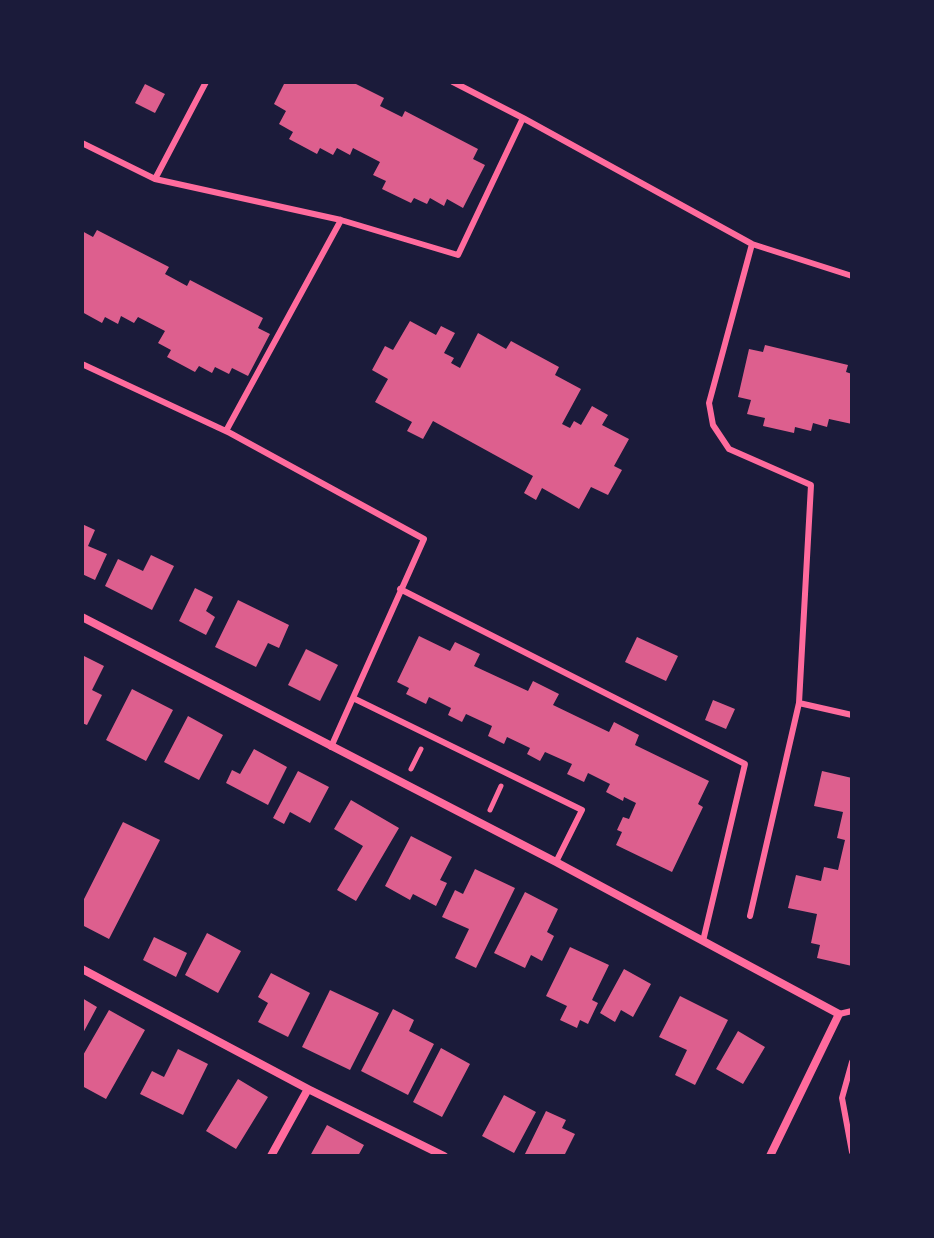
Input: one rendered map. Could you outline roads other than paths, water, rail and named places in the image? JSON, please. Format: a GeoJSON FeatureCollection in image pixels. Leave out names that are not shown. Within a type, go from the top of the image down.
{"type":"FeatureCollection","features":[{"type":"Feature","properties":{"kind":"street"},"geometry":{"type":"LineString","coordinates":[[82,617],[556,862],[839,1014],[770,1156]]}},
{"type":"Feature","properties":{"kind":"street"},"geometry":{"type":"LineString","coordinates":[[82,969],[308,1089],[444,1156]]}},
{"type":"Feature","properties":{"kind":"street"},"geometry":{"type":"LineString","coordinates":[[271,1156],[308,1089]]}},
{"type":"Feature","properties":{"kind":"lane"},"geometry":{"type":"LineString","coordinates":[[155,179],[206,82]]}},
{"type":"Feature","properties":{"kind":"lane"},"geometry":{"type":"LineString","coordinates":[[453,82],[752,244],[852,276]]}},
{"type":"Feature","properties":{"kind":"lane"},"geometry":{"type":"LineString","coordinates":[[82,143],[155,179],[341,220],[458,255],[523,118]]}},
{"type":"Feature","properties":{"kind":"lane"},"geometry":{"type":"LineString","coordinates":[[226,431],[341,220]]}},
{"type":"Feature","properties":{"kind":"lane"},"geometry":{"type":"LineString","coordinates":[[750,916],[799,703],[811,485],[729,449],[713,425],[709,403],[752,244]]}},
{"type":"Feature","properties":{"kind":"lane"},"geometry":{"type":"LineString","coordinates":[[82,364],[226,431],[424,539],[331,747]]}},
{"type":"Feature","properties":{"kind":"lane"},"geometry":{"type":"LineString","coordinates":[[400,589],[745,764],[703,941]]}},
{"type":"Feature","properties":{"kind":"lane"},"geometry":{"type":"LineString","coordinates":[[353,698],[582,810],[556,862]]}},
{"type":"Feature","properties":{"kind":"lane"},"geometry":{"type":"LineString","coordinates":[[799,703],[852,715]]}},
{"type":"Feature","properties":{"kind":"lane"},"geometry":{"type":"LineString","coordinates":[[839,1014],[852,1011]]}},
{"type":"Feature","properties":{"kind":"lane"},"geometry":{"type":"LineString","coordinates":[[852,1062],[842,1098],[852,1152]]}}]}
